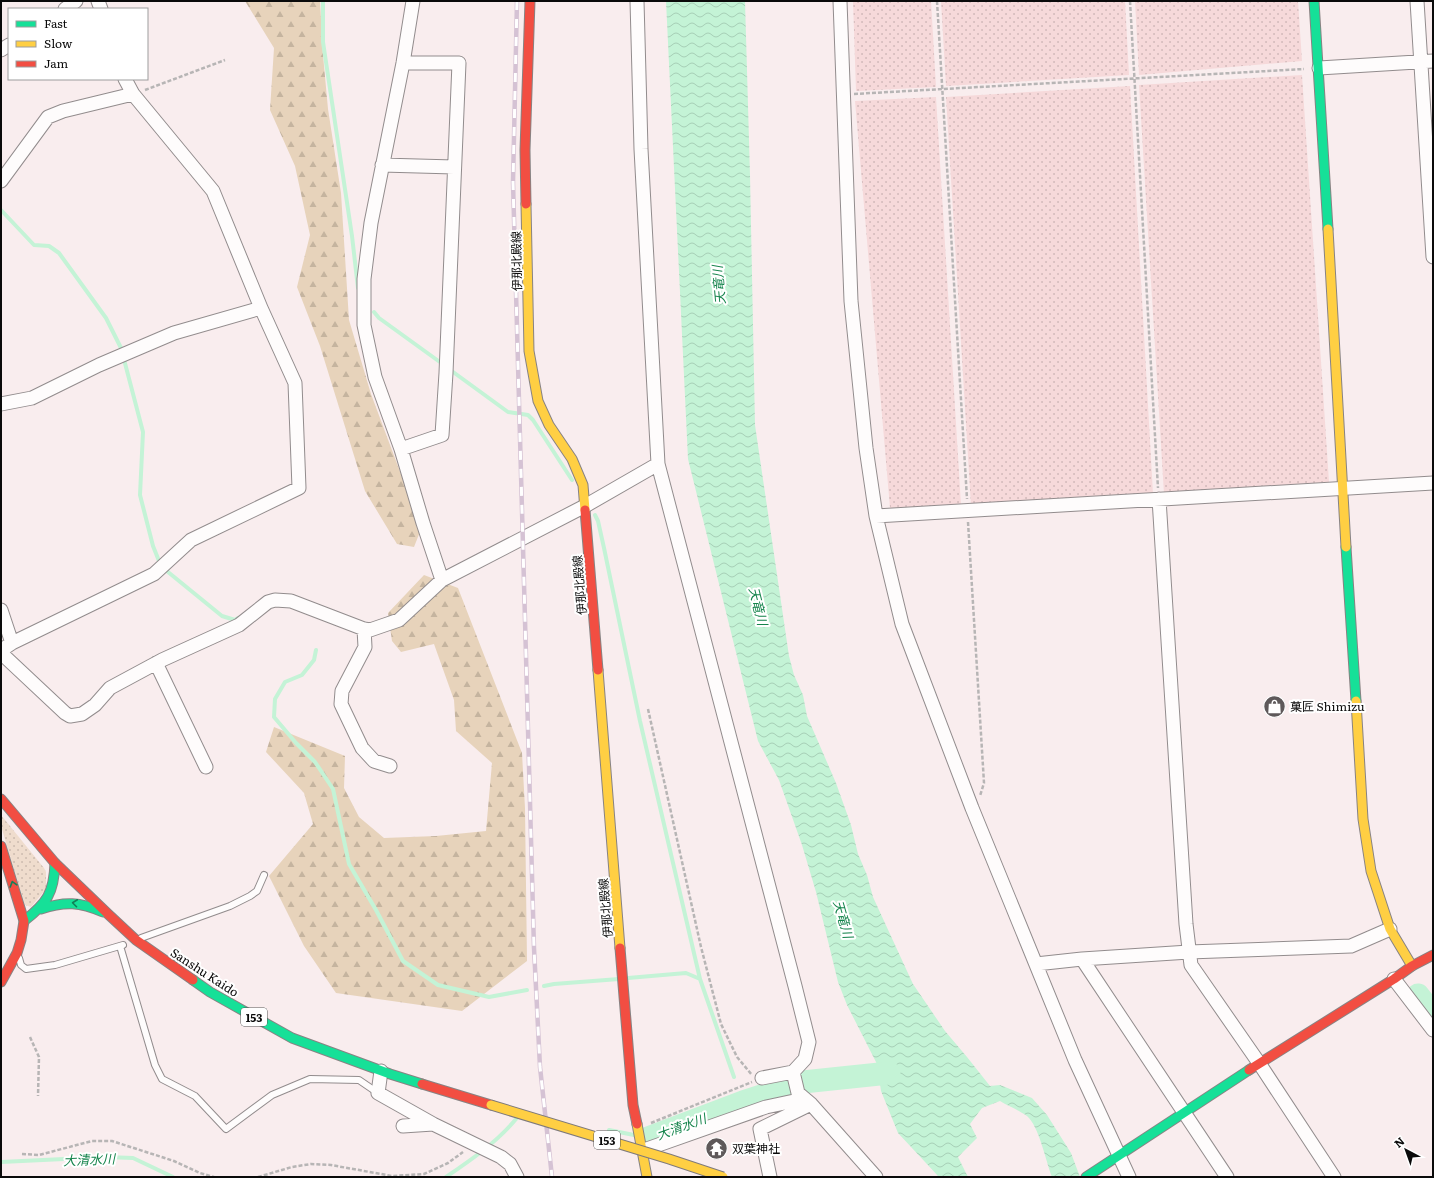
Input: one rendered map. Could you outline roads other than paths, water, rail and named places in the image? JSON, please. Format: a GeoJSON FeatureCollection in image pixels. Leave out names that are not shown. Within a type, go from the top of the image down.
{"type":"FeatureCollection","features":[{"type":"Feature","properties":{"kind":"main road","name":"伊那北殿線"},"geometry":{"type":"LineString","coordinates":[[530,1],[526,150],[529,351],[538,401],[549,425],[572,459],[583,485],[633,1105],[647,1177]]}},
{"type":"Feature","properties":{"kind":"main road"},"geometry":{"type":"LineString","coordinates":[[1314,1],[1363,819],[1371,872],[1390,929],[1412,966]]}},
{"type":"Feature","properties":{"kind":"main road","name":"Sanshu Kaido"},"geometry":{"type":"LineString","coordinates":[[1,799],[54,863],[136,940],[210,992],[292,1038],[381,1071],[723,1177]]}},
{"type":"Feature","properties":{"kind":"main road"},"geometry":{"type":"LineString","coordinates":[[1,846],[24,921],[17,953],[1,982]]}},
{"type":"Feature","properties":{"kind":"main road"},"geometry":{"type":"LineString","coordinates":[[41,909],[53,889],[55,877],[54,863]]}},
{"type":"Feature","properties":{"kind":"main road"},"geometry":{"type":"LineString","coordinates":[[24,921],[41,909],[55,904],[68,902],[85,904],[108,914]]}},
{"type":"Feature","properties":{"kind":"main road"},"geometry":{"type":"LineString","coordinates":[[1086,1177],[1259,1063],[1394,979],[1412,966],[1433,955]]}},
{"type":"Feature","properties":{"kind":"street"},"geometry":{"type":"LineString","coordinates":[[66,8],[76,1]]}},
{"type":"Feature","properties":{"kind":"street"},"geometry":{"type":"LineString","coordinates":[[413,1],[403,63],[371,223],[364,279],[364,325],[375,377],[401,449],[442,580]]}},
{"type":"Feature","properties":{"kind":"street"},"geometry":{"type":"LineString","coordinates":[[637,1],[641,149],[658,464],[809,1042],[805,1059],[793,1072],[762,1078]]}},
{"type":"Feature","properties":{"kind":"street"},"geometry":{"type":"LineString","coordinates":[[840,1],[851,301],[866,448],[876,516],[902,624],[972,808],[1115,1158],[1130,1177]]}},
{"type":"Feature","properties":{"kind":"street"},"geometry":{"type":"LineString","coordinates":[[1417,1],[1427,61],[1433,257]]}},
{"type":"Feature","properties":{"kind":"street"},"geometry":{"type":"LineString","coordinates":[[1319,68],[1427,61]]}},
{"type":"Feature","properties":{"kind":"street"},"geometry":{"type":"LineString","coordinates":[[401,449],[442,435],[459,63],[403,63]]}},
{"type":"Feature","properties":{"kind":"street"},"geometry":{"type":"LineString","coordinates":[[5,649],[154,574],[191,540],[299,488],[295,383],[261,308],[213,191],[133,94],[126,80]]}},
{"type":"Feature","properties":{"kind":"street"},"geometry":{"type":"LineString","coordinates":[[1,181],[48,117],[63,110],[133,94]]}},
{"type":"Feature","properties":{"kind":"street"},"geometry":{"type":"LineString","coordinates":[[382,165],[454,167]]}},
{"type":"Feature","properties":{"kind":"street"},"geometry":{"type":"LineString","coordinates":[[1,404],[32,398],[124,353],[174,333],[261,308]]}},
{"type":"Feature","properties":{"kind":"street"},"geometry":{"type":"LineString","coordinates":[[1,610],[5,649],[29,681],[65,713],[70,716],[82,714],[95,705],[110,688],[156,663],[239,625],[268,602],[275,600],[291,601],[370,630],[399,620],[442,580],[585,506],[658,464]]}},
{"type":"Feature","properties":{"kind":"street"},"geometry":{"type":"LineString","coordinates":[[876,516],[1342,487],[1433,483]]}},
{"type":"Feature","properties":{"kind":"street"},"geometry":{"type":"LineString","coordinates":[[1159,499],[1188,952],[1191,965],[1259,1063],[1334,1177]]}},
{"type":"Feature","properties":{"kind":"street"},"geometry":{"type":"LineString","coordinates":[[364,629],[365,647],[342,691],[341,704],[362,748],[374,761],[390,766]]}},
{"type":"Feature","properties":{"kind":"street"},"geometry":{"type":"LineString","coordinates":[[156,663],[206,767]]}},
{"type":"Feature","properties":{"kind":"street"},"geometry":{"type":"LineString","coordinates":[[1036,964],[1082,959],[1188,952],[1351,946],[1390,929]]}},
{"type":"Feature","properties":{"kind":"street"},"geometry":{"type":"LineString","coordinates":[[1082,959],[1227,1177]]}},
{"type":"Feature","properties":{"kind":"street"},"geometry":{"type":"LineString","coordinates":[[1394,979],[1433,1030]]}},
{"type":"Feature","properties":{"kind":"street"},"geometry":{"type":"LineString","coordinates":[[381,1071],[378,1093],[433,1124],[490,1153],[501,1157],[510,1164],[517,1177]]}},
{"type":"Feature","properties":{"kind":"street"},"geometry":{"type":"LineString","coordinates":[[793,1072],[798,1094],[811,1104],[876,1177]]}},
{"type":"Feature","properties":{"kind":"street"},"geometry":{"type":"LineString","coordinates":[[642,1148],[766,1107],[794,1101],[811,1104]]}},
{"type":"Feature","properties":{"kind":"street"},"geometry":{"type":"LineString","coordinates":[[770,1177],[760,1129],[811,1104]]}},
{"type":"Feature","properties":{"kind":"street"},"geometry":{"type":"LineString","coordinates":[[404,1126],[433,1124]]}},
{"type":"Feature","properties":{"kind":"lane"},"geometry":{"type":"LineString","coordinates":[[17,953],[21,964],[26,969],[55,965],[120,946],[230,906],[257,891],[264,875]]}},
{"type":"Feature","properties":{"kind":"lane"},"geometry":{"type":"LineString","coordinates":[[120,946],[155,1065],[162,1079],[195,1096],[226,1128],[272,1095],[310,1079],[359,1080],[378,1093]]}},
{"type":"Feature","properties":{"kind":"water","name":"天竜川"},"geometry":{"type":"Polygon","coordinates":[[[666,1],[745,1],[755,425],[789,656],[794,675],[803,695],[807,716],[836,783],[851,825],[858,854],[867,875],[873,897],[913,984],[945,1031],[990,1086],[1000,1085],[1032,1098],[1047,1115],[1071,1153],[1080,1177],[1052,1177],[1039,1136],[1031,1121],[1024,1114],[1000,1101],[982,1108],[970,1124],[977,1138],[958,1157],[968,1177],[939,1177],[898,1133],[881,1091],[877,1064],[847,1005],[838,982],[816,892],[802,845],[779,780],[758,741],[688,459],[666,1]]]}},
{"type":"Feature","properties":{"kind":"waterway"},"geometry":{"type":"LineString","coordinates":[[323,1],[323,42],[352,236],[358,288]]}},
{"type":"Feature","properties":{"kind":"waterway"},"geometry":{"type":"LineString","coordinates":[[1,210],[34,245],[49,246],[59,253],[106,318],[121,348],[143,432],[140,495],[153,546],[159,561],[168,572],[222,616],[235,620],[238,618]]}},
{"type":"Feature","properties":{"kind":"waterway"},"geometry":{"type":"LineString","coordinates":[[374,312],[379,318],[444,365]]}},
{"type":"Feature","properties":{"kind":"waterway"},"geometry":{"type":"LineString","coordinates":[[449,369],[508,412],[528,415],[533,420],[572,480]]}},
{"type":"Feature","properties":{"kind":"waterway"},"geometry":{"type":"LineString","coordinates":[[595,515],[598,521],[640,721],[700,979]]}},
{"type":"Feature","properties":{"kind":"waterway"},"geometry":{"type":"LineString","coordinates":[[316,650],[314,660],[302,675],[285,682],[275,699],[274,717],[296,743],[315,762],[333,789],[349,864],[376,910],[403,961],[438,985],[489,997],[527,990]]}},
{"type":"Feature","properties":{"kind":"waterway"},"geometry":{"type":"LineString","coordinates":[[628,978],[686,973],[700,979],[734,1077]]}},
{"type":"Feature","properties":{"kind":"waterway"},"geometry":{"type":"LineString","coordinates":[[544,986],[619,979]]}},
{"type":"Feature","properties":{"kind":"waterway"},"geometry":{"type":"LineString","coordinates":[[1418,995],[1433,1014]]}},
{"type":"Feature","properties":{"kind":"waterway","name":"大清水川"},"geometry":{"type":"LineString","coordinates":[[648,1138],[743,1102],[803,1082],[889,1073]]}},
{"type":"Feature","properties":{"kind":"waterway","name":"大清水川"},"geometry":{"type":"LineString","coordinates":[[742,1096],[743,1102]]}},
{"type":"Feature","properties":{"kind":"waterway","name":"大清水川"},"geometry":{"type":"LineString","coordinates":[[446,1177],[492,1143],[516,1119]]}},
{"type":"Feature","properties":{"kind":"waterway","name":"大清水川"},"geometry":{"type":"LineString","coordinates":[[609,1130],[634,1135]]}},
{"type":"Feature","properties":{"kind":"waterway","name":"大清水川"},"geometry":{"type":"LineString","coordinates":[[1,1162],[106,1157],[133,1158],[173,1177]]}},
{"type":"Feature","properties":{"kind":"railway"},"geometry":{"type":"LineString","coordinates":[[517,1],[513,182],[534,948],[540,1067],[552,1177]]}},
{"type":"Feature","properties":{"kind":"place","name":"菓匠 Shimizu"},"geometry":{"type":"Point","coordinates":[1274,706]}},
{"type":"Feature","properties":{"kind":"place","name":"双葉神社"},"geometry":{"type":"Point","coordinates":[716,1148]}}]}
